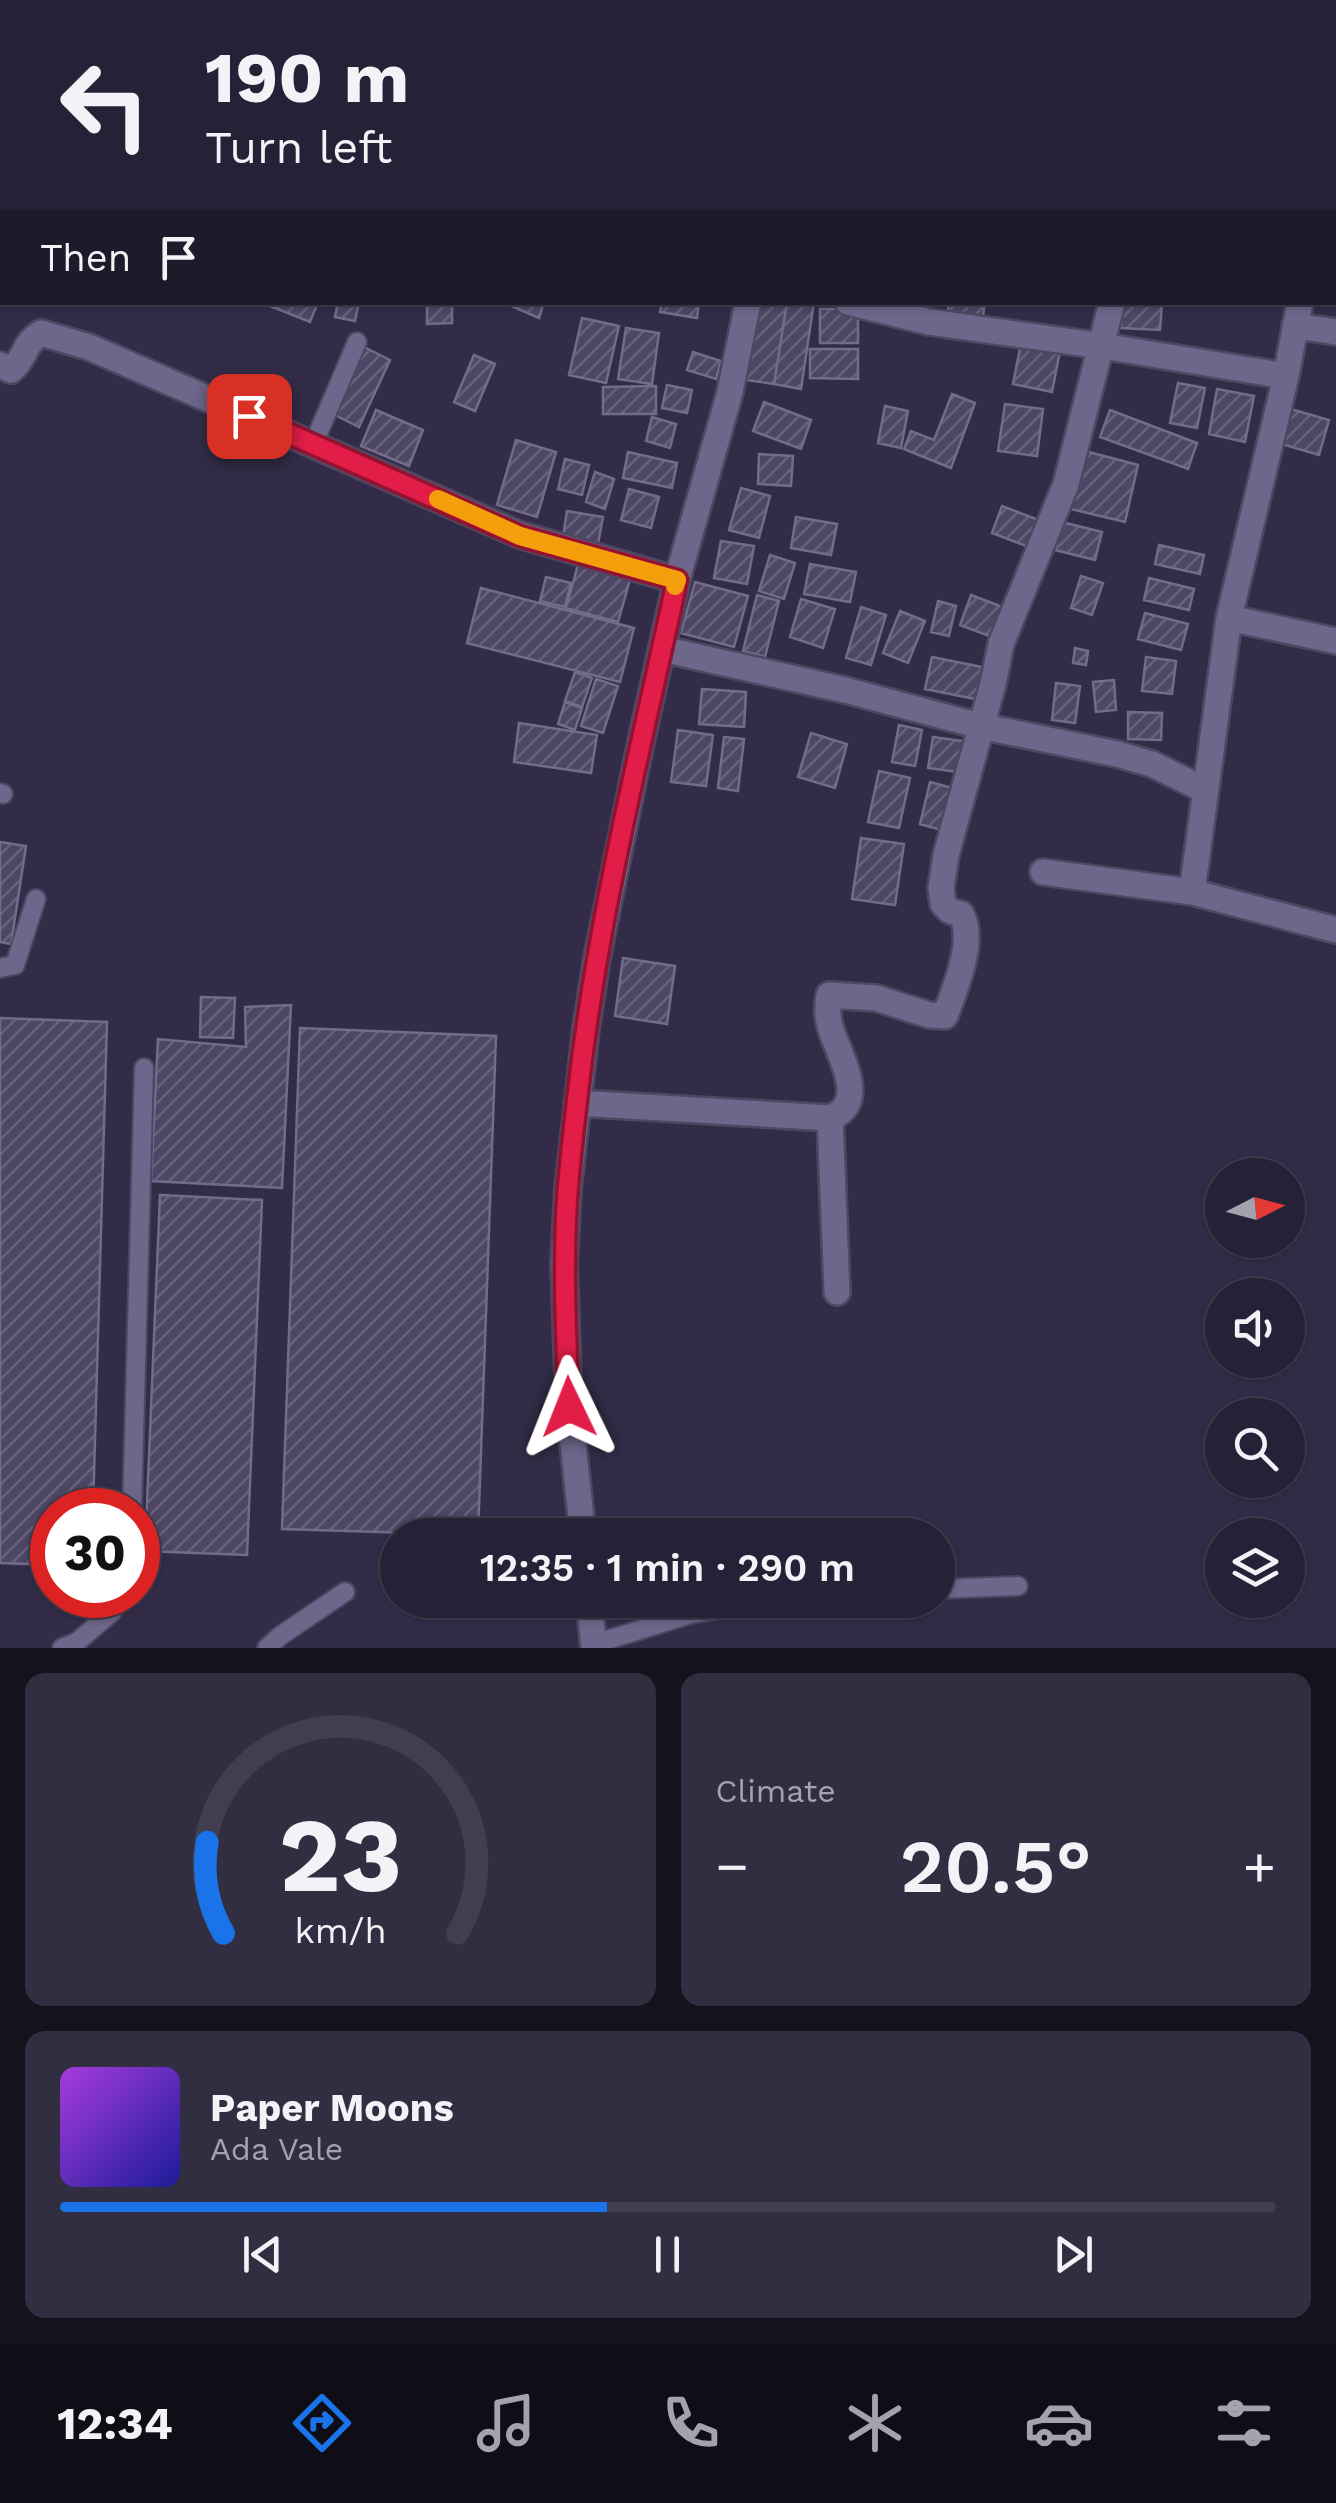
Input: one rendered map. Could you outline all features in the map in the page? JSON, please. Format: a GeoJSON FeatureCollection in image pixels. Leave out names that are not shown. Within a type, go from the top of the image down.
{"type":"FeatureCollection","features":[{"type":"Feature","properties":{"kind":"street"},"geometry":{"type":"LineString","coordinates":[[581,1518],[569,1407],[564,1263],[577,1102],[597,958],[640,742],[677,580],[730,392],[747,305]]}},
{"type":"Feature","properties":{"kind":"street"},"geometry":{"type":"LineString","coordinates":[[860,305],[929,322],[1286,376]]}},
{"type":"Feature","properties":{"kind":"street"},"geometry":{"type":"LineString","coordinates":[[577,1102],[830,1118],[848,1105],[851,1096],[842,1054],[830,1029],[826,1007],[829,994],[876,998],[929,1015],[945,1016],[964,955],[966,924],[960,914],[943,904],[946,854],[1001,644],[1066,484],[1111,305]]}},
{"type":"Feature","properties":{"kind":"street"},"geometry":{"type":"LineString","coordinates":[[1192,892],[1228,618],[1297,314],[1336,332]]}},
{"type":"Feature","properties":{"kind":"street"},"geometry":{"type":"LineString","coordinates":[[0,365],[11,370],[20,363],[30,340],[41,333],[56,336],[90,347],[520,536],[677,580]]}},
{"type":"Feature","properties":{"kind":"street"},"geometry":{"type":"LineString","coordinates":[[1228,618],[1336,641]]}},
{"type":"Feature","properties":{"kind":"street"},"geometry":{"type":"LineString","coordinates":[[662,650],[845,690],[980,726],[1117,754],[1152,764],[1204,790]]}},
{"type":"Feature","properties":{"kind":"street"},"geometry":{"type":"LineString","coordinates":[[1043,872],[1192,892],[1336,930]]}},
{"type":"Feature","properties":{"kind":"street"},"geometry":{"type":"LineString","coordinates":[[830,1118],[837,1292]]}},
{"type":"Feature","properties":{"kind":"street"},"geometry":{"type":"LineString","coordinates":[[591,1618],[594,1646]]}},
{"type":"Feature","properties":{"kind":"lane"},"geometry":{"type":"LineString","coordinates":[[313,445],[357,342]]}},
{"type":"Feature","properties":{"kind":"lane"},"geometry":{"type":"LineString","coordinates":[[0,968],[15,965],[36,899]]}},
{"type":"Feature","properties":{"kind":"lane"},"geometry":{"type":"LineString","coordinates":[[133,1488],[144,1068]]}},
{"type":"Feature","properties":{"kind":"lane"},"geometry":{"type":"LineString","coordinates":[[955,1588],[1018,1586]]}},
{"type":"Feature","properties":{"kind":"lane"},"geometry":{"type":"LineString","coordinates":[[267,1648],[346,1592]]}},
{"type":"Feature","properties":{"kind":"lane"},"geometry":{"type":"LineString","coordinates":[[62,1648],[77,1642],[105,1618]]}},
{"type":"Feature","properties":{"kind":"lane"},"geometry":{"type":"LineString","coordinates":[[594,1646],[679,1618]]}},
{"type":"Feature","properties":{"kind":"building"},"geometry":{"type":"Polygon","coordinates":[[[270,305],[317,305],[310,322],[270,305]]]}},
{"type":"Feature","properties":{"kind":"building"},"geometry":{"type":"Polygon","coordinates":[[[337,305],[358,305],[355,321],[335,317],[337,305]]]}},
{"type":"Feature","properties":{"kind":"building"},"geometry":{"type":"Polygon","coordinates":[[[427,305],[452,305],[452,323],[427,324],[427,305]]]}},
{"type":"Feature","properties":{"kind":"building"},"geometry":{"type":"Polygon","coordinates":[[[509,305],[543,305],[539,318],[509,305]]]}},
{"type":"Feature","properties":{"kind":"building"},"geometry":{"type":"Polygon","coordinates":[[[661,305],[699,305],[697,318],[660,312],[661,305]]]}},
{"type":"Feature","properties":{"kind":"building"},"geometry":{"type":"Polygon","coordinates":[[[758,305],[787,305],[774,384],[746,380],[758,305]]]}},
{"type":"Feature","properties":{"kind":"building"},"geometry":{"type":"Polygon","coordinates":[[[787,305],[814,305],[801,389],[774,384],[787,305]]]}},
{"type":"Feature","properties":{"kind":"building"},"geometry":{"type":"Polygon","coordinates":[[[949,305],[985,305],[982,324],[947,319],[949,305]]]}},
{"type":"Feature","properties":{"kind":"building"},"geometry":{"type":"Polygon","coordinates":[[[1122,305],[1162,305],[1160,330],[1121,328],[1122,305]]]}},
{"type":"Feature","properties":{"kind":"building"},"geometry":{"type":"Polygon","coordinates":[[[820,309],[858,309],[858,343],[820,343],[820,309]]]}},
{"type":"Feature","properties":{"kind":"building"},"geometry":{"type":"Polygon","coordinates":[[[582,318],[619,326],[606,383],[569,375],[582,318]]]}},
{"type":"Feature","properties":{"kind":"building"},"geometry":{"type":"Polygon","coordinates":[[[626,328],[659,333],[652,384],[618,379],[626,328]]]}},
{"type":"Feature","properties":{"kind":"building"},"geometry":{"type":"Polygon","coordinates":[[[1022,338],[1061,346],[1052,392],[1013,384],[1022,338]]]}},
{"type":"Feature","properties":{"kind":"building"},"geometry":{"type":"Polygon","coordinates":[[[360,345],[390,360],[359,427],[329,412],[360,345]]]}},
{"type":"Feature","properties":{"kind":"building"},"geometry":{"type":"Polygon","coordinates":[[[810,349],[858,349],[858,379],[810,378],[810,349]]]}},
{"type":"Feature","properties":{"kind":"building"},"geometry":{"type":"Polygon","coordinates":[[[693,352],[721,361],[716,379],[687,370],[693,352]]]}},
{"type":"Feature","properties":{"kind":"building"},"geometry":{"type":"Polygon","coordinates":[[[474,355],[495,364],[475,411],[454,402],[474,355]]]}},
{"type":"Feature","properties":{"kind":"building"},"geometry":{"type":"Polygon","coordinates":[[[1178,383],[1205,388],[1197,428],[1170,423],[1178,383]]]}},
{"type":"Feature","properties":{"kind":"building"},"geometry":{"type":"Polygon","coordinates":[[[667,385],[692,390],[687,413],[662,408],[667,385]]]}},
{"type":"Feature","properties":{"kind":"building"},"geometry":{"type":"Polygon","coordinates":[[[656,386],[656,414],[603,414],[603,387],[656,386]]]}},
{"type":"Feature","properties":{"kind":"building"},"geometry":{"type":"Polygon","coordinates":[[[1217,389],[1254,396],[1245,442],[1209,434],[1217,389]]]}},
{"type":"Feature","properties":{"kind":"building"},"geometry":{"type":"Polygon","coordinates":[[[952,394],[975,403],[951,468],[904,449],[911,431],[934,440],[952,394]]]}},
{"type":"Feature","properties":{"kind":"building"},"geometry":{"type":"Polygon","coordinates":[[[764,402],[811,420],[801,449],[753,431],[764,402]]]}},
{"type":"Feature","properties":{"kind":"building"},"geometry":{"type":"Polygon","coordinates":[[[1005,404],[1043,409],[1037,456],[998,451],[1005,404]]]}},
{"type":"Feature","properties":{"kind":"building"},"geometry":{"type":"Polygon","coordinates":[[[885,406],[908,411],[901,448],[878,443],[885,406]]]}},
{"type":"Feature","properties":{"kind":"building"},"geometry":{"type":"Polygon","coordinates":[[[1291,409],[1329,420],[1319,455],[1281,444],[1291,409]]]}},
{"type":"Feature","properties":{"kind":"building"},"geometry":{"type":"Polygon","coordinates":[[[376,410],[423,430],[409,466],[361,446],[376,410]]]}},
{"type":"Feature","properties":{"kind":"building"},"geometry":{"type":"Polygon","coordinates":[[[1110,410],[1197,443],[1188,469],[1100,437],[1110,410]]]}},
{"type":"Feature","properties":{"kind":"building"},"geometry":{"type":"Polygon","coordinates":[[[652,417],[676,424],[670,448],[646,441],[652,417]]]}},
{"type":"Feature","properties":{"kind":"building"},"geometry":{"type":"Polygon","coordinates":[[[516,440],[556,452],[537,517],[497,505],[516,440]]]}},
{"type":"Feature","properties":{"kind":"building"},"geometry":{"type":"Polygon","coordinates":[[[1085,451],[1138,465],[1125,522],[1071,509],[1085,451]]]}},
{"type":"Feature","properties":{"kind":"building"},"geometry":{"type":"Polygon","coordinates":[[[628,452],[677,463],[672,488],[623,478],[628,452]]]}},
{"type":"Feature","properties":{"kind":"building"},"geometry":{"type":"Polygon","coordinates":[[[759,454],[793,456],[791,486],[758,484],[759,454]]]}},
{"type":"Feature","properties":{"kind":"building"},"geometry":{"type":"Polygon","coordinates":[[[565,459],[589,465],[582,495],[558,489],[565,459]]]}},
{"type":"Feature","properties":{"kind":"building"},"geometry":{"type":"Polygon","coordinates":[[[595,472],[614,479],[605,509],[586,502],[595,472]]]}},
{"type":"Feature","properties":{"kind":"building"},"geometry":{"type":"Polygon","coordinates":[[[741,488],[770,496],[759,538],[729,530],[741,488]]]}},
{"type":"Feature","properties":{"kind":"building"},"geometry":{"type":"Polygon","coordinates":[[[629,489],[659,497],[651,528],[621,520],[629,489]]]}},
{"type":"Feature","properties":{"kind":"building"},"geometry":{"type":"Polygon","coordinates":[[[1002,506],[1049,524],[1039,551],[992,533],[1002,506]]]}},
{"type":"Feature","properties":{"kind":"building"},"geometry":{"type":"Polygon","coordinates":[[[567,511],[603,517],[597,549],[562,543],[567,511]]]}},
{"type":"Feature","properties":{"kind":"building"},"geometry":{"type":"Polygon","coordinates":[[[796,517],[837,524],[831,555],[791,548],[796,517]]]}},
{"type":"Feature","properties":{"kind":"building"},"geometry":{"type":"Polygon","coordinates":[[[1062,522],[1102,532],[1095,560],[1055,550],[1062,522]]]}},
{"type":"Feature","properties":{"kind":"building"},"geometry":{"type":"Polygon","coordinates":[[[721,541],[754,546],[747,584],[714,578],[721,541]]]}},
{"type":"Feature","properties":{"kind":"building"},"geometry":{"type":"Polygon","coordinates":[[[1159,545],[1204,555],[1200,574],[1155,564],[1159,545]]]}},
{"type":"Feature","properties":{"kind":"building"},"geometry":{"type":"Polygon","coordinates":[[[770,555],[795,563],[784,599],[759,591],[770,555]]]}},
{"type":"Feature","properties":{"kind":"building"},"geometry":{"type":"Polygon","coordinates":[[[579,561],[631,576],[618,622],[566,608],[579,561]]]}},
{"type":"Feature","properties":{"kind":"building"},"geometry":{"type":"Polygon","coordinates":[[[810,564],[856,572],[850,602],[804,594],[810,564]]]}},
{"type":"Feature","properties":{"kind":"building"},"geometry":{"type":"Polygon","coordinates":[[[1081,576],[1103,583],[1092,615],[1071,608],[1081,576]]]}},
{"type":"Feature","properties":{"kind":"building"},"geometry":{"type":"Polygon","coordinates":[[[546,577],[571,583],[565,607],[540,601],[546,577]]]}},
{"type":"Feature","properties":{"kind":"building"},"geometry":{"type":"Polygon","coordinates":[[[1149,578],[1194,589],[1189,610],[1144,600],[1149,578]]]}},
{"type":"Feature","properties":{"kind":"building"},"geometry":{"type":"Polygon","coordinates":[[[695,582],[748,596],[734,647],[681,633],[695,582]]]}},
{"type":"Feature","properties":{"kind":"building"},"geometry":{"type":"Polygon","coordinates":[[[481,588],[634,628],[620,682],[467,643],[481,588]]]}},
{"type":"Feature","properties":{"kind":"building"},"geometry":{"type":"Polygon","coordinates":[[[757,595],[779,601],[765,657],[743,651],[757,595]]]}},
{"type":"Feature","properties":{"kind":"building"},"geometry":{"type":"Polygon","coordinates":[[[971,595],[1008,609],[997,639],[960,625],[971,595]]]}},
{"type":"Feature","properties":{"kind":"building"},"geometry":{"type":"Polygon","coordinates":[[[801,599],[835,609],[823,648],[790,637],[801,599]]]}},
{"type":"Feature","properties":{"kind":"building"},"geometry":{"type":"Polygon","coordinates":[[[938,601],[956,606],[949,636],[931,632],[938,601]]]}},
{"type":"Feature","properties":{"kind":"building"},"geometry":{"type":"Polygon","coordinates":[[[861,607],[886,615],[871,665],[846,658],[861,607]]]}},
{"type":"Feature","properties":{"kind":"building"},"geometry":{"type":"Polygon","coordinates":[[[900,611],[925,621],[908,663],[883,653],[900,611]]]}},
{"type":"Feature","properties":{"kind":"building"},"geometry":{"type":"Polygon","coordinates":[[[1145,613],[1188,624],[1181,650],[1138,639],[1145,613]]]}},
{"type":"Feature","properties":{"kind":"building"},"geometry":{"type":"Polygon","coordinates":[[[1075,648],[1088,651],[1086,665],[1073,663],[1075,648]]]}},
{"type":"Feature","properties":{"kind":"building"},"geometry":{"type":"Polygon","coordinates":[[[932,657],[992,669],[985,701],[925,689],[932,657]]]}},
{"type":"Feature","properties":{"kind":"building"},"geometry":{"type":"Polygon","coordinates":[[[1146,657],[1176,661],[1172,694],[1142,691],[1146,657]]]}},
{"type":"Feature","properties":{"kind":"building"},"geometry":{"type":"Polygon","coordinates":[[[575,672],[592,678],[582,707],[565,701],[575,672]]]}},
{"type":"Feature","properties":{"kind":"building"},"geometry":{"type":"Polygon","coordinates":[[[596,679],[618,686],[603,733],[581,726],[596,679]]]}},
{"type":"Feature","properties":{"kind":"building"},"geometry":{"type":"Polygon","coordinates":[[[1114,680],[1116,710],[1096,712],[1093,682],[1114,680]]]}},
{"type":"Feature","properties":{"kind":"building"},"geometry":{"type":"Polygon","coordinates":[[[1056,683],[1080,686],[1075,723],[1052,720],[1056,683]]]}},
{"type":"Feature","properties":{"kind":"building"},"geometry":{"type":"Polygon","coordinates":[[[702,689],[746,692],[744,727],[699,724],[702,689]]]}},
{"type":"Feature","properties":{"kind":"building"},"geometry":{"type":"Polygon","coordinates":[[[565,702],[582,708],[575,730],[558,724],[565,702]]]}},
{"type":"Feature","properties":{"kind":"building"},"geometry":{"type":"Polygon","coordinates":[[[1128,712],[1162,713],[1161,740],[1128,739],[1128,712]]]}},
{"type":"Feature","properties":{"kind":"building"},"geometry":{"type":"Polygon","coordinates":[[[519,723],[597,735],[591,773],[514,762],[519,723]]]}},
{"type":"Feature","properties":{"kind":"building"},"geometry":{"type":"Polygon","coordinates":[[[899,725],[922,730],[915,766],[892,762],[899,725]]]}},
{"type":"Feature","properties":{"kind":"building"},"geometry":{"type":"Polygon","coordinates":[[[678,730],[713,735],[706,786],[671,782],[678,730]]]}},
{"type":"Feature","properties":{"kind":"building"},"geometry":{"type":"Polygon","coordinates":[[[811,733],[847,744],[835,788],[798,777],[811,733]]]}},
{"type":"Feature","properties":{"kind":"building"},"geometry":{"type":"Polygon","coordinates":[[[724,737],[744,739],[738,791],[718,788],[724,737]]]}},
{"type":"Feature","properties":{"kind":"building"},"geometry":{"type":"Polygon","coordinates":[[[933,737],[970,742],[966,773],[928,768],[933,737]]]}},
{"type":"Feature","properties":{"kind":"building"},"geometry":{"type":"Polygon","coordinates":[[[879,771],[910,778],[899,828],[868,822],[879,771]]]}},
{"type":"Feature","properties":{"kind":"building"},"geometry":{"type":"Polygon","coordinates":[[[930,782],[956,789],[945,831],[920,824],[930,782]]]}},
{"type":"Feature","properties":{"kind":"building"},"geometry":{"type":"Polygon","coordinates":[[[861,838],[904,844],[895,905],[852,899],[861,838]]]}},
{"type":"Feature","properties":{"kind":"building"},"geometry":{"type":"Polygon","coordinates":[[[0,842],[26,846],[11,944],[0,942],[0,842]]]}},
{"type":"Feature","properties":{"kind":"building"},"geometry":{"type":"Polygon","coordinates":[[[623,958],[675,966],[667,1024],[615,1016],[623,958]]]}},
{"type":"Feature","properties":{"kind":"building"},"geometry":{"type":"Polygon","coordinates":[[[201,997],[235,998],[233,1038],[200,1037],[201,997]]]}},
{"type":"Feature","properties":{"kind":"building"},"geometry":{"type":"Polygon","coordinates":[[[291,1005],[282,1188],[151,1181],[158,1039],[246,1047],[245,1007],[291,1005]]]}},
{"type":"Feature","properties":{"kind":"building"},"geometry":{"type":"Polygon","coordinates":[[[0,1018],[107,1022],[94,1488],[30,1488],[30,1564],[0,1563],[0,1018]]]}},
{"type":"Feature","properties":{"kind":"building"},"geometry":{"type":"Polygon","coordinates":[[[300,1028],[496,1036],[479,1518],[380,1518],[380,1532],[282,1529],[300,1028]]]}},
{"type":"Feature","properties":{"kind":"building"},"geometry":{"type":"Polygon","coordinates":[[[160,1195],[262,1200],[247,1555],[160,1552],[160,1488],[148,1488],[160,1195]]]}},
{"type":"Feature","properties":{"kind":"slow traffic"},"geometry":{"type":"LineString","coordinates":[[438,499],[520,536],[677,580],[675,586]]}},
{"type":"Feature","properties":{"kind":"route"},"geometry":{"type":"LineString","coordinates":[[249,416],[520,536],[677,580],[640,742],[586,1029],[564,1263],[569,1407]]}}]}
